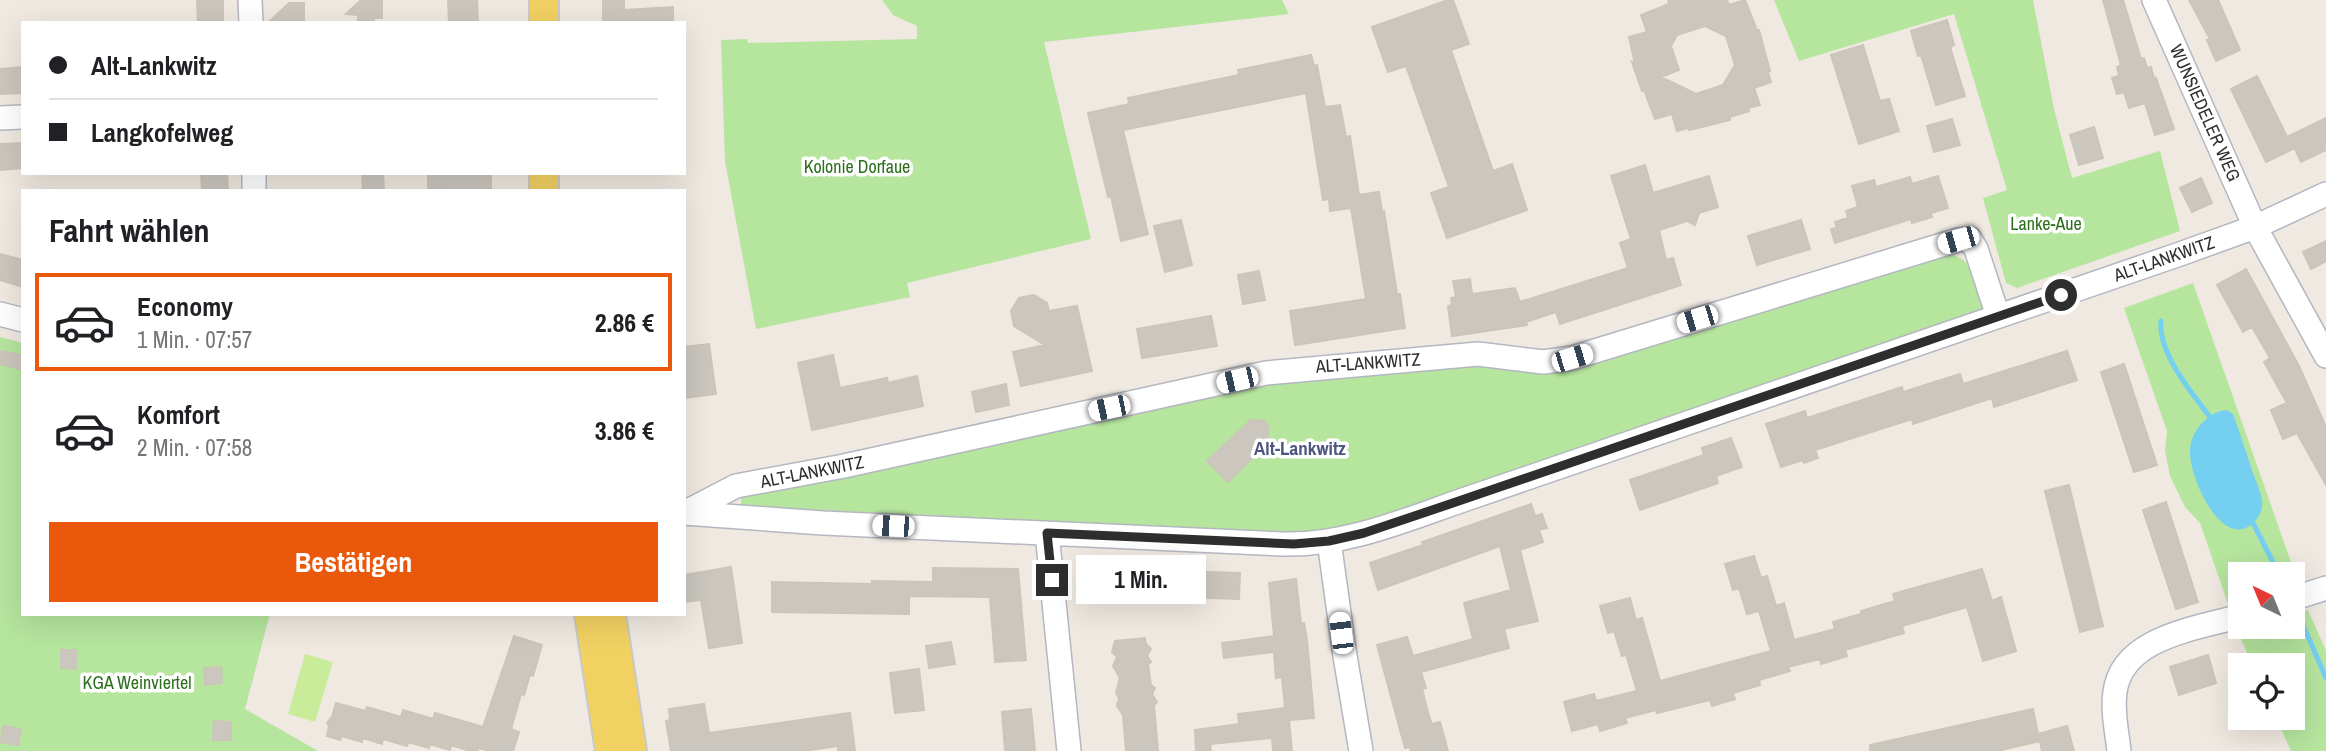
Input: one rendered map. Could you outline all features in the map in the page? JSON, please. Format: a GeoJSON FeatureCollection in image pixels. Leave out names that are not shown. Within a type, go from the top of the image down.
{"type":"FeatureCollection","features":[{"type":"Feature","properties":{"kind":"main road"},"geometry":{"type":"LineString","coordinates":[[544,0],[544,21]]}},
{"type":"Feature","properties":{"kind":"main road"},"geometry":{"type":"LineString","coordinates":[[589,616],[610,751]]}},
{"type":"Feature","properties":{"kind":"main road"},"geometry":{"type":"LineString","coordinates":[[611,616],[632,751]]}},
{"type":"Feature","properties":{"kind":"street"},"geometry":{"type":"LineString","coordinates":[[250,0],[251,21]]}},
{"type":"Feature","properties":{"kind":"street","name":"WUNSIEDELER WEG"},"geometry":{"type":"LineString","coordinates":[[2154,0],[2255,227],[2326,356]]}},
{"type":"Feature","properties":{"kind":"street"},"geometry":{"type":"LineString","coordinates":[[0,118],[21,117]]}},
{"type":"Feature","properties":{"kind":"street","name":"ALT-LANKWITZ"},"geometry":{"type":"LineString","coordinates":[[686,513],[823,523],[1294,544],[1329,541],[1371,531],[2255,227],[2326,194]]}},
{"type":"Feature","properties":{"kind":"street","name":"ALT-LANKWITZ"},"geometry":{"type":"LineString","coordinates":[[686,512],[736,486],[844,466],[1266,373],[1478,355],[1542,362],[1572,358],[1958,240],[1969,239],[1976,250],[1998,316]]}},
{"type":"Feature","properties":{"kind":"street"},"geometry":{"type":"LineString","coordinates":[[0,314],[21,319]]}},
{"type":"Feature","properties":{"kind":"street"},"geometry":{"type":"LineString","coordinates":[[1047,533],[1069,751]]}},
{"type":"Feature","properties":{"kind":"street"},"geometry":{"type":"LineString","coordinates":[[1329,541],[1361,751]]}},
{"type":"Feature","properties":{"kind":"street"},"geometry":{"type":"LineString","coordinates":[[2305,595],[2326,588]]}},
{"type":"Feature","properties":{"kind":"street"},"geometry":{"type":"LineString","coordinates":[[2119,751],[2115,688],[2125,666],[2134,655],[2154,642],[2228,619]]}},
{"type":"Feature","properties":{"kind":"green space","name":"Kolonie Dorfaue"},"geometry":{"type":"Polygon","coordinates":[[[882,0],[1282,0],[1289,14],[1044,42],[1091,239],[907,283],[910,297],[756,329],[725,161],[721,40],[747,39],[748,43],[917,39],[917,26],[893,15],[882,0]]]}},
{"type":"Feature","properties":{"kind":"green space","name":"Lanke-Aue"},"geometry":{"type":"Polygon","coordinates":[[[1774,0],[2033,0],[2054,109],[2072,178],[2160,151],[2180,231],[2017,288],[2006,283],[1983,198],[2007,190],[1954,14],[1799,61],[1774,0]]]}},
{"type":"Feature","properties":{"kind":"green space"},"geometry":{"type":"Polygon","coordinates":[[[1951,254],[1960,258],[1971,269],[1985,309],[1361,524],[1303,534],[741,506],[741,497],[744,495],[1273,380],[1481,363],[1537,369],[1951,254]]]}},
{"type":"Feature","properties":{"kind":"green space"},"geometry":{"type":"Polygon","coordinates":[[[2193,283],[2291,562],[2228,562],[2228,604],[2200,523],[2185,507],[2170,476],[2165,451],[2167,431],[2124,308],[2193,283]]]}},
{"type":"Feature","properties":{"kind":"green space","name":"KGA Weinviertel"},"geometry":{"type":"Polygon","coordinates":[[[0,337],[21,342],[21,616],[269,616],[245,709],[318,751],[0,751],[0,337]]]}},
{"type":"Feature","properties":{"kind":"green space"},"geometry":{"type":"Polygon","coordinates":[[[2308,610],[2326,651],[2326,751],[2291,751],[2281,730],[2305,730],[2305,653],[2247,653],[2241,639],[2305,639],[2305,611],[2308,610]]]}},
{"type":"Feature","properties":{"kind":"green space"},"geometry":{"type":"Polygon","coordinates":[[[305,654],[333,662],[315,722],[288,714],[305,654]]]}},
{"type":"Feature","properties":{"kind":"water"},"geometry":{"type":"Polygon","coordinates":[[[2226,410],[2233,414],[2262,501],[2258,517],[2243,529],[2231,528],[2220,521],[2210,509],[2191,463],[2190,446],[2196,431],[2209,417],[2226,410]]]}},
{"type":"Feature","properties":{"kind":"building"},"geometry":{"type":"Polygon","coordinates":[[[197,0],[223,0],[223,21],[198,21],[197,0]]]}},
{"type":"Feature","properties":{"kind":"building"},"geometry":{"type":"Polygon","coordinates":[[[361,0],[382,0],[382,18],[358,21],[358,15],[346,14],[361,0]]]}},
{"type":"Feature","properties":{"kind":"building"},"geometry":{"type":"Polygon","coordinates":[[[448,0],[477,0],[478,21],[449,21],[448,0]]]}},
{"type":"Feature","properties":{"kind":"building"},"geometry":{"type":"Polygon","coordinates":[[[603,0],[624,0],[624,10],[673,7],[673,21],[603,21],[603,0]]]}},
{"type":"Feature","properties":{"kind":"building"},"geometry":{"type":"Polygon","coordinates":[[[1453,0],[1469,44],[1451,50],[1493,171],[1512,164],[1527,210],[1447,238],[1431,193],[1449,187],[1406,66],[1388,72],[1372,27],[1453,0]]]}},
{"type":"Feature","properties":{"kind":"building"},"geometry":{"type":"Polygon","coordinates":[[[1668,0],[1727,0],[1729,5],[1745,0],[1759,30],[1770,71],[1771,82],[1754,88],[1760,105],[1730,117],[1730,120],[1689,130],[1677,131],[1672,114],[1655,119],[1632,62],[1635,64],[1629,37],[1647,32],[1641,15],[1669,4],[1668,0]],[[1705,26],[1677,35],[1671,46],[1679,70],[1661,77],[1696,94],[1723,85],[1735,65],[1726,36],[1705,26]]]}},
{"type":"Feature","properties":{"kind":"building"},"geometry":{"type":"Polygon","coordinates":[[[2103,0],[2123,0],[2141,59],[2144,58],[2147,68],[2151,67],[2174,129],[2155,135],[2145,103],[2129,108],[2124,92],[2117,94],[2112,78],[2119,76],[2117,67],[2121,65],[2103,0]]]}},
{"type":"Feature","properties":{"kind":"building"},"geometry":{"type":"Polygon","coordinates":[[[2189,0],[2218,0],[2240,50],[2216,61],[2207,40],[2210,39],[2189,0]]]}},
{"type":"Feature","properties":{"kind":"building"},"geometry":{"type":"Polygon","coordinates":[[[289,3],[304,3],[304,21],[271,20],[289,3]]]}},
{"type":"Feature","properties":{"kind":"building"},"geometry":{"type":"Polygon","coordinates":[[[1947,20],[1954,45],[1950,47],[1965,96],[1936,105],[1911,31],[1947,20]]]}},
{"type":"Feature","properties":{"kind":"building"},"geometry":{"type":"Polygon","coordinates":[[[1863,45],[1880,101],[1889,99],[1899,131],[1859,144],[1831,55],[1863,45]]]}},
{"type":"Feature","properties":{"kind":"building"},"geometry":{"type":"Polygon","coordinates":[[[1311,55],[1314,66],[1317,65],[1325,107],[1340,105],[1346,137],[1350,136],[1359,195],[1379,192],[1405,328],[1295,345],[1290,311],[1366,299],[1351,208],[1330,211],[1329,199],[1323,200],[1306,93],[1123,130],[1148,234],[1121,241],[1088,113],[1129,104],[1128,98],[1239,75],[1238,70],[1311,55]]]}},
{"type":"Feature","properties":{"kind":"building"},"geometry":{"type":"Polygon","coordinates":[[[21,67],[21,93],[0,94],[0,69],[21,67]]]}},
{"type":"Feature","properties":{"kind":"building"},"geometry":{"type":"Polygon","coordinates":[[[2257,76],[2293,149],[2266,162],[2231,89],[2257,76]]]}},
{"type":"Feature","properties":{"kind":"building"},"geometry":{"type":"Polygon","coordinates":[[[2326,118],[2326,150],[2301,162],[2289,136],[2326,118]]]}},
{"type":"Feature","properties":{"kind":"building"},"geometry":{"type":"Polygon","coordinates":[[[1952,119],[1960,145],[1934,152],[1927,126],[1952,119]]]}},
{"type":"Feature","properties":{"kind":"building"},"geometry":{"type":"Polygon","coordinates":[[[2094,127],[2103,158],[2079,165],[2070,135],[2094,127]]]}},
{"type":"Feature","properties":{"kind":"building"},"geometry":{"type":"Polygon","coordinates":[[[21,143],[21,168],[0,170],[0,144],[21,143]]]}},
{"type":"Feature","properties":{"kind":"building"},"geometry":{"type":"Polygon","coordinates":[[[1645,165],[1653,193],[1709,176],[1718,207],[1699,213],[1695,225],[1687,221],[1659,230],[1666,260],[1673,258],[1681,285],[1560,324],[1556,312],[1526,322],[1527,325],[1452,336],[1448,306],[1452,305],[1451,298],[1456,297],[1453,281],[1470,279],[1472,294],[1515,288],[1520,302],[1628,268],[1620,243],[1631,239],[1611,176],[1645,165]]]}},
{"type":"Feature","properties":{"kind":"building"},"geometry":{"type":"Polygon","coordinates":[[[201,175],[227,175],[228,189],[202,189],[201,175]]]}},
{"type":"Feature","properties":{"kind":"building"},"geometry":{"type":"Polygon","coordinates":[[[362,175],[383,175],[384,189],[363,189],[362,175]]]}},
{"type":"Feature","properties":{"kind":"building"},"geometry":{"type":"Polygon","coordinates":[[[428,175],[491,175],[491,189],[428,189],[428,175]]]}},
{"type":"Feature","properties":{"kind":"building"},"geometry":{"type":"Polygon","coordinates":[[[1938,176],[1948,208],[1931,213],[1932,217],[1912,223],[1911,219],[1835,243],[1831,229],[1837,228],[1835,222],[1848,218],[1846,211],[1858,207],[1852,186],[1874,180],[1876,187],[1910,177],[1912,184],[1938,176]]]}},
{"type":"Feature","properties":{"kind":"building"},"geometry":{"type":"Polygon","coordinates":[[[2201,178],[2212,203],[2192,212],[2180,188],[2201,178]]]}},
{"type":"Feature","properties":{"kind":"building"},"geometry":{"type":"Polygon","coordinates":[[[1181,220],[1192,265],[1165,272],[1154,226],[1181,220]]]}},
{"type":"Feature","properties":{"kind":"building"},"geometry":{"type":"Polygon","coordinates":[[[1801,220],[1810,249],[1757,265],[1748,236],[1801,220]]]}},
{"type":"Feature","properties":{"kind":"building"},"geometry":{"type":"Polygon","coordinates":[[[2326,241],[2326,261],[2311,269],[2303,252],[2326,241]]]}},
{"type":"Feature","properties":{"kind":"building"},"geometry":{"type":"Polygon","coordinates":[[[0,254],[21,259],[21,286],[0,280],[0,254]]]}},
{"type":"Feature","properties":{"kind":"building"},"geometry":{"type":"Polygon","coordinates":[[[2246,269],[2299,366],[2326,427],[2326,485],[2297,433],[2283,439],[2271,410],[2287,403],[2264,362],[2270,358],[2252,327],[2243,332],[2217,285],[2246,269]]]}},
{"type":"Feature","properties":{"kind":"building"},"geometry":{"type":"Polygon","coordinates":[[[1259,271],[1265,300],[1243,304],[1238,275],[1259,271]]]}},
{"type":"Feature","properties":{"kind":"building"},"geometry":{"type":"Polygon","coordinates":[[[1034,295],[1047,303],[1049,311],[1077,306],[1092,371],[1021,386],[1013,352],[1045,345],[1014,326],[1011,311],[1019,298],[1034,295]]]}},
{"type":"Feature","properties":{"kind":"building"},"geometry":{"type":"Polygon","coordinates":[[[1211,316],[1217,346],[1142,358],[1137,329],[1211,316]]]}},
{"type":"Feature","properties":{"kind":"building"},"geometry":{"type":"Polygon","coordinates":[[[709,344],[716,394],[686,398],[686,347],[709,344]]]}},
{"type":"Feature","properties":{"kind":"building"},"geometry":{"type":"Polygon","coordinates":[[[0,351],[21,355],[21,369],[0,364],[0,351]]]}},
{"type":"Feature","properties":{"kind":"building"},"geometry":{"type":"Polygon","coordinates":[[[2067,351],[2077,380],[1994,407],[1992,398],[1913,424],[1912,419],[1815,450],[1818,458],[1804,463],[1803,460],[1781,467],[1766,424],[1805,411],[1807,418],[1902,387],[1903,392],[1960,374],[1963,384],[2067,351]]]}},
{"type":"Feature","properties":{"kind":"building"},"geometry":{"type":"Polygon","coordinates":[[[833,355],[840,388],[887,378],[888,383],[917,376],[923,406],[812,430],[798,363],[833,355]]]}},
{"type":"Feature","properties":{"kind":"building"},"geometry":{"type":"Polygon","coordinates":[[[2124,364],[2157,465],[2134,472],[2101,372],[2124,364]]]}},
{"type":"Feature","properties":{"kind":"building"},"geometry":{"type":"Polygon","coordinates":[[[1006,384],[1009,405],[976,412],[972,392],[1006,384]]]}},
{"type":"Feature","properties":{"kind":"building"},"geometry":{"type":"Polygon","coordinates":[[[1251,420],[1265,421],[1268,437],[1251,453],[1254,456],[1228,482],[1207,461],[1251,420]]]}},
{"type":"Feature","properties":{"kind":"building"},"geometry":{"type":"Polygon","coordinates":[[[1731,438],[1742,467],[1716,476],[1718,483],[1640,510],[1630,480],[1704,455],[1702,448],[1731,438]]]}},
{"type":"Feature","properties":{"kind":"building"},"geometry":{"type":"Polygon","coordinates":[[[2069,485],[2103,626],[2080,632],[2045,491],[2069,485]]]}},
{"type":"Feature","properties":{"kind":"building"},"geometry":{"type":"Polygon","coordinates":[[[2166,502],[2198,602],[2176,609],[2143,510],[2166,502]]]}},
{"type":"Feature","properties":{"kind":"building"},"geometry":{"type":"Polygon","coordinates":[[[1531,504],[1535,516],[1542,514],[1547,528],[1539,530],[1543,542],[1520,550],[1538,621],[1504,629],[1509,648],[1421,672],[1429,716],[1432,724],[1440,722],[1448,751],[1411,751],[1410,747],[1405,748],[1377,645],[1407,637],[1413,656],[1473,639],[1464,603],[1511,590],[1500,546],[1378,590],[1370,563],[1531,504]]]}},
{"type":"Feature","properties":{"kind":"building"},"geometry":{"type":"Polygon","coordinates":[[[1754,556],[1761,578],[1767,576],[1776,606],[1784,603],[1794,640],[1835,629],[1833,622],[1895,601],[1893,594],[1982,569],[1992,601],[2001,597],[2016,651],[1983,661],[1967,607],[1902,626],[1904,633],[1845,650],[1847,656],[1821,664],[1820,659],[1788,667],[1790,671],[1759,680],[1760,685],[1733,693],[1735,699],[1712,706],[1710,700],[1657,713],[1656,710],[1625,718],[1627,723],[1600,731],[1598,724],[1572,731],[1564,702],[1594,694],[1596,701],[1637,691],[1626,655],[1622,656],[1614,631],[1608,633],[1600,606],[1630,598],[1636,620],[1642,618],[1660,681],[1771,651],[1759,611],[1747,614],[1739,588],[1733,590],[1725,564],[1754,556]]]}},
{"type":"Feature","properties":{"kind":"building"},"geometry":{"type":"Polygon","coordinates":[[[731,567],[742,643],[709,648],[701,600],[686,602],[686,575],[731,567]]]}},
{"type":"Feature","properties":{"kind":"building"},"geometry":{"type":"Polygon","coordinates":[[[933,568],[1018,569],[1026,660],[995,662],[990,597],[909,596],[909,614],[772,612],[772,582],[933,582],[933,568]]]}},
{"type":"Feature","properties":{"kind":"building"},"geometry":{"type":"Polygon","coordinates":[[[1111,569],[1240,573],[1239,599],[1156,596],[1156,591],[1123,590],[1123,595],[1098,595],[1099,573],[1111,573],[1111,569]]]}},
{"type":"Feature","properties":{"kind":"building"},"geometry":{"type":"Polygon","coordinates":[[[1296,579],[1301,623],[1304,623],[1307,640],[1314,718],[1289,720],[1292,751],[1273,751],[1272,738],[1210,744],[1211,751],[1196,751],[1195,730],[1239,724],[1238,714],[1285,708],[1282,677],[1276,678],[1274,652],[1224,658],[1222,643],[1274,636],[1269,583],[1296,579]]]}},
{"type":"Feature","properties":{"kind":"building"},"geometry":{"type":"Polygon","coordinates":[[[514,636],[542,645],[533,676],[530,675],[524,695],[521,694],[511,729],[519,732],[513,751],[478,748],[477,751],[470,751],[451,745],[450,750],[430,744],[429,748],[408,742],[407,746],[383,739],[382,744],[363,738],[362,742],[342,736],[340,740],[327,736],[327,723],[336,703],[366,711],[367,707],[401,717],[403,710],[433,719],[435,713],[483,727],[514,636]]]}},
{"type":"Feature","properties":{"kind":"building"},"geometry":{"type":"Polygon","coordinates":[[[1145,638],[1151,649],[1147,656],[1151,662],[1148,664],[1151,685],[1155,688],[1152,694],[1157,702],[1154,705],[1158,751],[1126,751],[1123,715],[1117,706],[1119,698],[1116,693],[1120,678],[1113,666],[1117,657],[1112,652],[1115,641],[1145,638]]]}},
{"type":"Feature","properties":{"kind":"building"},"geometry":{"type":"Polygon","coordinates":[[[951,642],[955,664],[929,668],[926,646],[951,642]]]}},
{"type":"Feature","properties":{"kind":"building"},"geometry":{"type":"Polygon","coordinates":[[[61,650],[76,650],[76,669],[61,668],[61,650]]]}},
{"type":"Feature","properties":{"kind":"building"},"geometry":{"type":"Polygon","coordinates":[[[2208,655],[2216,683],[2179,695],[2170,667],[2208,655]]]}},
{"type":"Feature","properties":{"kind":"building"},"geometry":{"type":"Polygon","coordinates":[[[221,667],[222,683],[205,685],[204,668],[221,667]]]}},
{"type":"Feature","properties":{"kind":"building"},"geometry":{"type":"Polygon","coordinates":[[[919,669],[924,710],[895,713],[890,673],[919,669]]]}},
{"type":"Feature","properties":{"kind":"building"},"geometry":{"type":"Polygon","coordinates":[[[704,704],[709,733],[850,713],[855,751],[838,751],[838,746],[802,751],[671,751],[666,721],[670,720],[669,709],[704,704]]]}},
{"type":"Feature","properties":{"kind":"building"},"geometry":{"type":"Polygon","coordinates":[[[1031,709],[1035,751],[1005,751],[1002,712],[1031,709]]]}},
{"type":"Feature","properties":{"kind":"building"},"geometry":{"type":"Polygon","coordinates":[[[2033,709],[2038,734],[2067,726],[2074,751],[2042,751],[2040,741],[1997,751],[1870,751],[1870,745],[2033,709]]]}},
{"type":"Feature","properties":{"kind":"building"},"geometry":{"type":"Polygon","coordinates":[[[214,721],[231,722],[231,740],[213,740],[214,721]]]}},
{"type":"Feature","properties":{"kind":"building"},"geometry":{"type":"Polygon","coordinates":[[[3,726],[21,729],[18,745],[0,742],[3,726]]]}},
{"type":"Feature","properties":{"kind":"waterway"},"geometry":{"type":"LineString","coordinates":[[2161,321],[2161,333],[2170,359],[2210,417]]}},
{"type":"Feature","properties":{"kind":"waterway"},"geometry":{"type":"LineString","coordinates":[[2253,523],[2273,562]]}},
{"type":"Feature","properties":{"kind":"waterway"},"geometry":{"type":"LineString","coordinates":[[2305,630],[2326,678]]}},
{"type":"Feature","properties":{"kind":"district","name":"Alt-Lankwitz"},"geometry":{"type":"Point","coordinates":[1300,448]}},
{"type":"Feature","properties":{"kind":"route"},"geometry":{"type":"LineString","coordinates":[[1052,580],[1047,533],[1294,544],[1329,541],[1371,531],[2061,295]]}}]}
